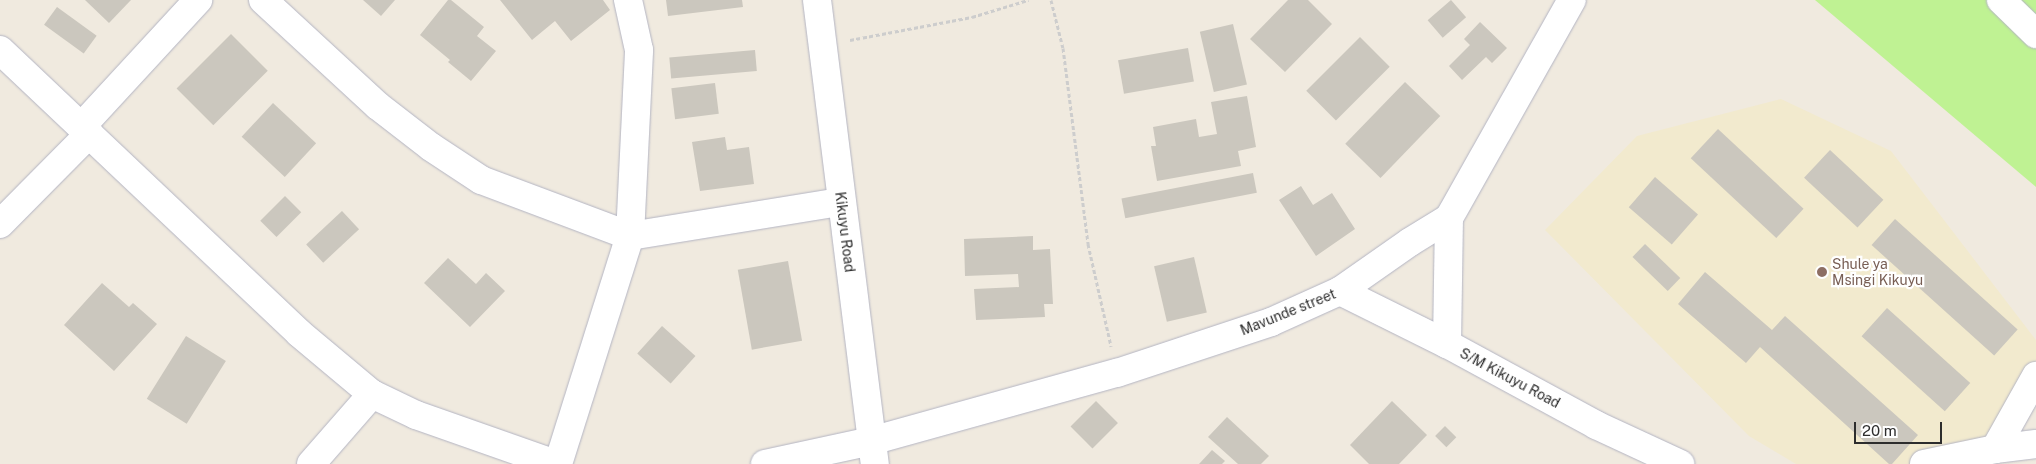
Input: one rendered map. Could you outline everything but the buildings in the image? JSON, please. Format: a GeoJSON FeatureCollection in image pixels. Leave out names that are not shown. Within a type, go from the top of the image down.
{"type":"FeatureCollection","features":[{"type":"Feature","properties":{"kind":"street"},"geometry":{"type":"LineString","coordinates":[[0,224],[86,131],[198,0]]}},
{"type":"Feature","properties":{"kind":"street"},"geometry":{"type":"LineString","coordinates":[[263,0],[378,106],[456,164],[481,180],[630,236],[841,202]]}},
{"type":"Feature","properties":{"kind":"street"},"geometry":{"type":"LineString","coordinates":[[0,50],[292,327],[336,366],[372,394],[416,415],[556,464],[630,236],[639,50],[628,0]]}},
{"type":"Feature","properties":{"kind":"street","name":"Kikuyu Road"},"geometry":{"type":"LineString","coordinates":[[817,0],[873,452]]}},
{"type":"Feature","properties":{"kind":"street","name":"Mavunde street"},"geometry":{"type":"LineString","coordinates":[[765,464],[873,452],[1271,322],[1340,291],[1410,242],[1449,218],[1572,0]]}},
{"type":"Feature","properties":{"kind":"street"},"geometry":{"type":"LineString","coordinates":[[2001,0],[2036,34]]}},
{"type":"Feature","properties":{"kind":"street"},"geometry":{"type":"LineString","coordinates":[[1447,344],[1449,218]]}},
{"type":"Feature","properties":{"kind":"street","name":"S/M Kikuyu Road"},"geometry":{"type":"LineString","coordinates":[[1340,291],[1447,344],[1596,425],[1680,464]]}},
{"type":"Feature","properties":{"kind":"street"},"geometry":{"type":"LineString","coordinates":[[1995,449],[2036,376]]}},
{"type":"Feature","properties":{"kind":"street"},"geometry":{"type":"LineString","coordinates":[[311,464],[372,394]]}},
{"type":"Feature","properties":{"kind":"street"},"geometry":{"type":"LineString","coordinates":[[1924,464],[1960,460],[1995,449],[2036,444]]}},
{"type":"Feature","properties":{"kind":"path"},"geometry":{"type":"LineString","coordinates":[[822,44],[972,17],[1028,0]]}},
{"type":"Feature","properties":{"kind":"path"},"geometry":{"type":"LineString","coordinates":[[1051,0],[1063,48],[1088,244],[1117,373]]}},
{"type":"Feature","properties":{"kind":"shaded area"},"geometry":{"type":"Polygon","coordinates":[[[1781,99],[1891,151],[2036,340],[2036,394],[1976,464],[1796,464],[1749,436],[1545,230],[1637,136],[1781,99]]]}},
{"type":"Feature","properties":{"kind":"green space"},"geometry":{"type":"Polygon","coordinates":[[[1815,0],[2036,0],[2036,187],[1815,0]]]}},
{"type":"Feature","properties":{"kind":"place","name":"Shule ya Msingi Kikuyu"},"geometry":{"type":"Point","coordinates":[1822,272]}}]}
